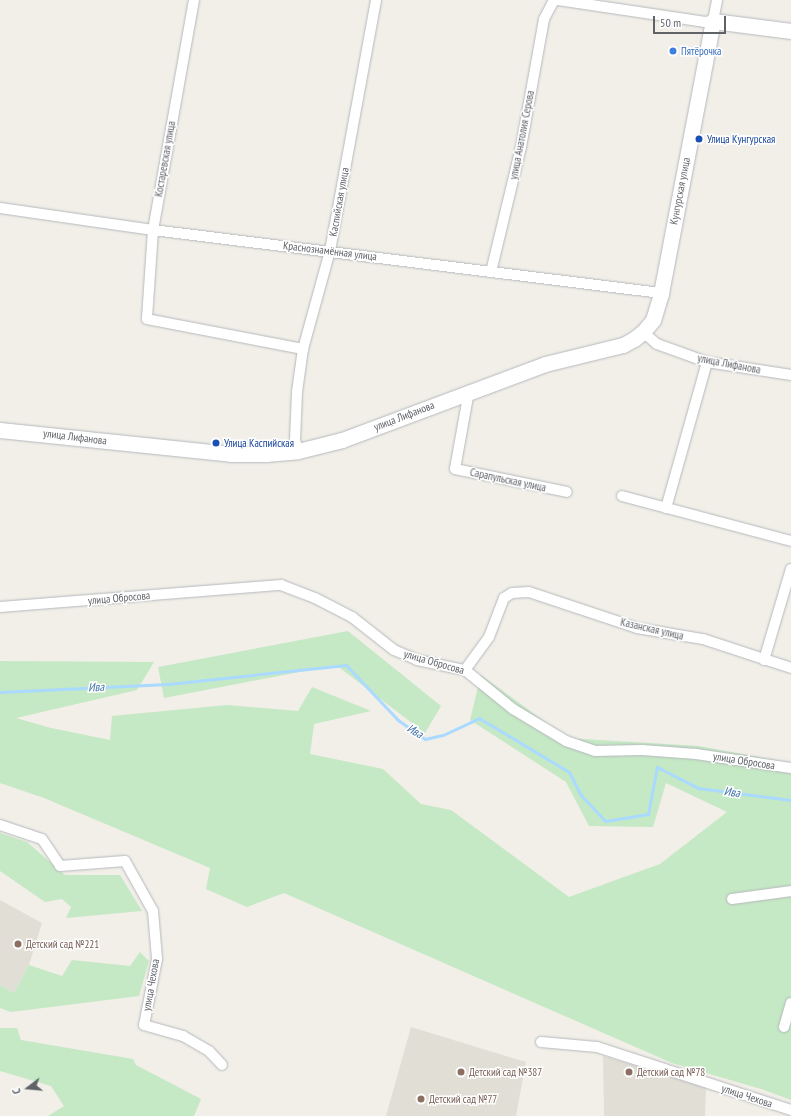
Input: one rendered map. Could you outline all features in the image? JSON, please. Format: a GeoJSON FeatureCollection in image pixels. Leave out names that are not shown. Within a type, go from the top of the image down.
{"type":"FeatureCollection","features":[{"type":"Feature","properties":{"kind":"street","name":"Костаревская улица"},"geometry":{"type":"LineString","coordinates":[[194,0],[153,230],[147,319],[303,349]]}},
{"type":"Feature","properties":{"kind":"street","name":"Каспийская улица"},"geometry":{"type":"LineString","coordinates":[[298,451],[296,440],[297,392],[303,349],[330,251],[376,0]]}},
{"type":"Feature","properties":{"kind":"street","name":"улица Анатолия Серова"},"geometry":{"type":"LineString","coordinates":[[491,272],[521,147],[544,19],[554,0]]}},
{"type":"Feature","properties":{"kind":"street"},"geometry":{"type":"LineString","coordinates":[[558,0],[705,22],[713,21],[791,31]]}},
{"type":"Feature","properties":{"kind":"street","name":"Кунгурская улица"},"geometry":{"type":"LineString","coordinates":[[643,332],[652,320],[661,292],[717,0]]}},
{"type":"Feature","properties":{"kind":"street","name":"Краснознамённая улица"},"geometry":{"type":"LineString","coordinates":[[0,208],[153,230],[661,292]]}},
{"type":"Feature","properties":{"kind":"street","name":"улица Лифанова"},"geometry":{"type":"LineString","coordinates":[[0,430],[230,454],[266,454],[298,451],[342,440],[469,391],[545,364],[623,345],[643,332],[656,344],[706,362],[791,375]]}},
{"type":"Feature","properties":{"kind":"street"},"geometry":{"type":"LineString","coordinates":[[666,508],[706,362]]}},
{"type":"Feature","properties":{"kind":"street","name":"Сарапульская улица"},"geometry":{"type":"LineString","coordinates":[[469,391],[455,469],[567,492]]}},
{"type":"Feature","properties":{"kind":"street"},"geometry":{"type":"LineString","coordinates":[[622,496],[791,541]]}},
{"type":"Feature","properties":{"kind":"street"},"geometry":{"type":"LineString","coordinates":[[764,660],[791,569]]}},
{"type":"Feature","properties":{"kind":"street","name":"улица Обросова"},"geometry":{"type":"LineString","coordinates":[[0,607],[281,585],[315,598],[352,618],[394,650],[417,660],[465,670],[514,709],[566,741],[595,751],[642,750],[696,754],[791,768]]}},
{"type":"Feature","properties":{"kind":"street","name":"Казанская улица"},"geometry":{"type":"LineString","coordinates":[[465,670],[489,637],[504,598],[512,593],[529,592],[637,628],[703,639],[791,668]]}},
{"type":"Feature","properties":{"kind":"street","name":"улица Чехова"},"geometry":{"type":"LineString","coordinates":[[0,825],[42,839],[60,866],[125,861],[153,911],[157,959],[144,1025],[183,1036],[209,1051],[222,1065]]}},
{"type":"Feature","properties":{"kind":"street"},"geometry":{"type":"LineString","coordinates":[[732,900],[791,891]]}},
{"type":"Feature","properties":{"kind":"street"},"geometry":{"type":"LineString","coordinates":[[784,1027],[791,1003]]}},
{"type":"Feature","properties":{"kind":"street","name":"улица Чехова"},"geometry":{"type":"LineString","coordinates":[[541,1042],[597,1047],[791,1110]]}},
{"type":"Feature","properties":{"kind":"shaded area","name":"Детский сад №221"},"geometry":{"type":"Polygon","coordinates":[[[0,900],[42,923],[29,965],[14,993],[0,985],[0,900]]]}},
{"type":"Feature","properties":{"kind":"shaded area","name":"Детский сад №387"},"geometry":{"type":"Polygon","coordinates":[[[411,1027],[526,1062],[516,1116],[386,1116],[411,1027]]]}},
{"type":"Feature","properties":{"kind":"shaded area","name":"Детский сад №78"},"geometry":{"type":"Polygon","coordinates":[[[603,1056],[706,1087],[705,1116],[604,1116],[603,1056]]]}},
{"type":"Feature","properties":{"kind":"green space"},"geometry":{"type":"Polygon","coordinates":[[[348,631],[441,706],[425,733],[336,665],[164,698],[158,667],[348,631]]]}},
{"type":"Feature","properties":{"kind":"green space"},"geometry":{"type":"Polygon","coordinates":[[[0,661],[154,662],[137,690],[16,718],[51,728],[110,740],[112,716],[227,705],[298,711],[312,687],[371,711],[314,724],[310,754],[383,769],[421,804],[451,810],[569,897],[660,864],[727,812],[666,783],[653,827],[589,826],[566,782],[470,720],[481,675],[567,738],[698,746],[791,763],[791,1100],[761,1089],[672,1063],[284,893],[247,907],[206,889],[210,868],[44,798],[0,783],[0,661]]]}},
{"type":"Feature","properties":{"kind":"green space"},"geometry":{"type":"Polygon","coordinates":[[[0,833],[27,842],[65,875],[120,875],[142,911],[66,918],[71,907],[62,899],[45,902],[0,871],[0,833]]]}},
{"type":"Feature","properties":{"kind":"green space"},"geometry":{"type":"Polygon","coordinates":[[[140,952],[149,961],[139,996],[11,1012],[0,1008],[0,985],[14,993],[29,965],[62,976],[72,960],[130,966],[140,952]]]}},
{"type":"Feature","properties":{"kind":"green space"},"geometry":{"type":"Polygon","coordinates":[[[0,1028],[17,1028],[21,1040],[133,1059],[136,1065],[201,1099],[194,1116],[48,1116],[64,1106],[51,1086],[0,1071],[0,1028]]]}},
{"type":"Feature","properties":{"kind":"waterway","name":"Ива"},"geometry":{"type":"LineString","coordinates":[[0,692],[168,684],[346,665],[398,720],[425,739],[443,735],[479,718],[569,772],[580,794],[605,821],[648,814],[657,767],[698,788],[791,800]]}},
{"type":"Feature","properties":{"kind":"place","name":"Пятёрочка"},"geometry":{"type":"Point","coordinates":[673,51]}},
{"type":"Feature","properties":{"kind":"place","name":"Улица Кунгурская"},"geometry":{"type":"Point","coordinates":[699,139]}},
{"type":"Feature","properties":{"kind":"place","name":"Улица Каспийская"},"geometry":{"type":"Point","coordinates":[216,443]}},
{"type":"Feature","properties":{"kind":"place","name":"Детский сад №221"},"geometry":{"type":"Point","coordinates":[18,944]}},
{"type":"Feature","properties":{"kind":"place","name":"Детский сад №387"},"geometry":{"type":"Point","coordinates":[461,1072]}},
{"type":"Feature","properties":{"kind":"place","name":"Детский сад №78"},"geometry":{"type":"Point","coordinates":[629,1072]}},
{"type":"Feature","properties":{"kind":"place","name":"Детский сад №77"},"geometry":{"type":"Point","coordinates":[421,1099]}}]}
